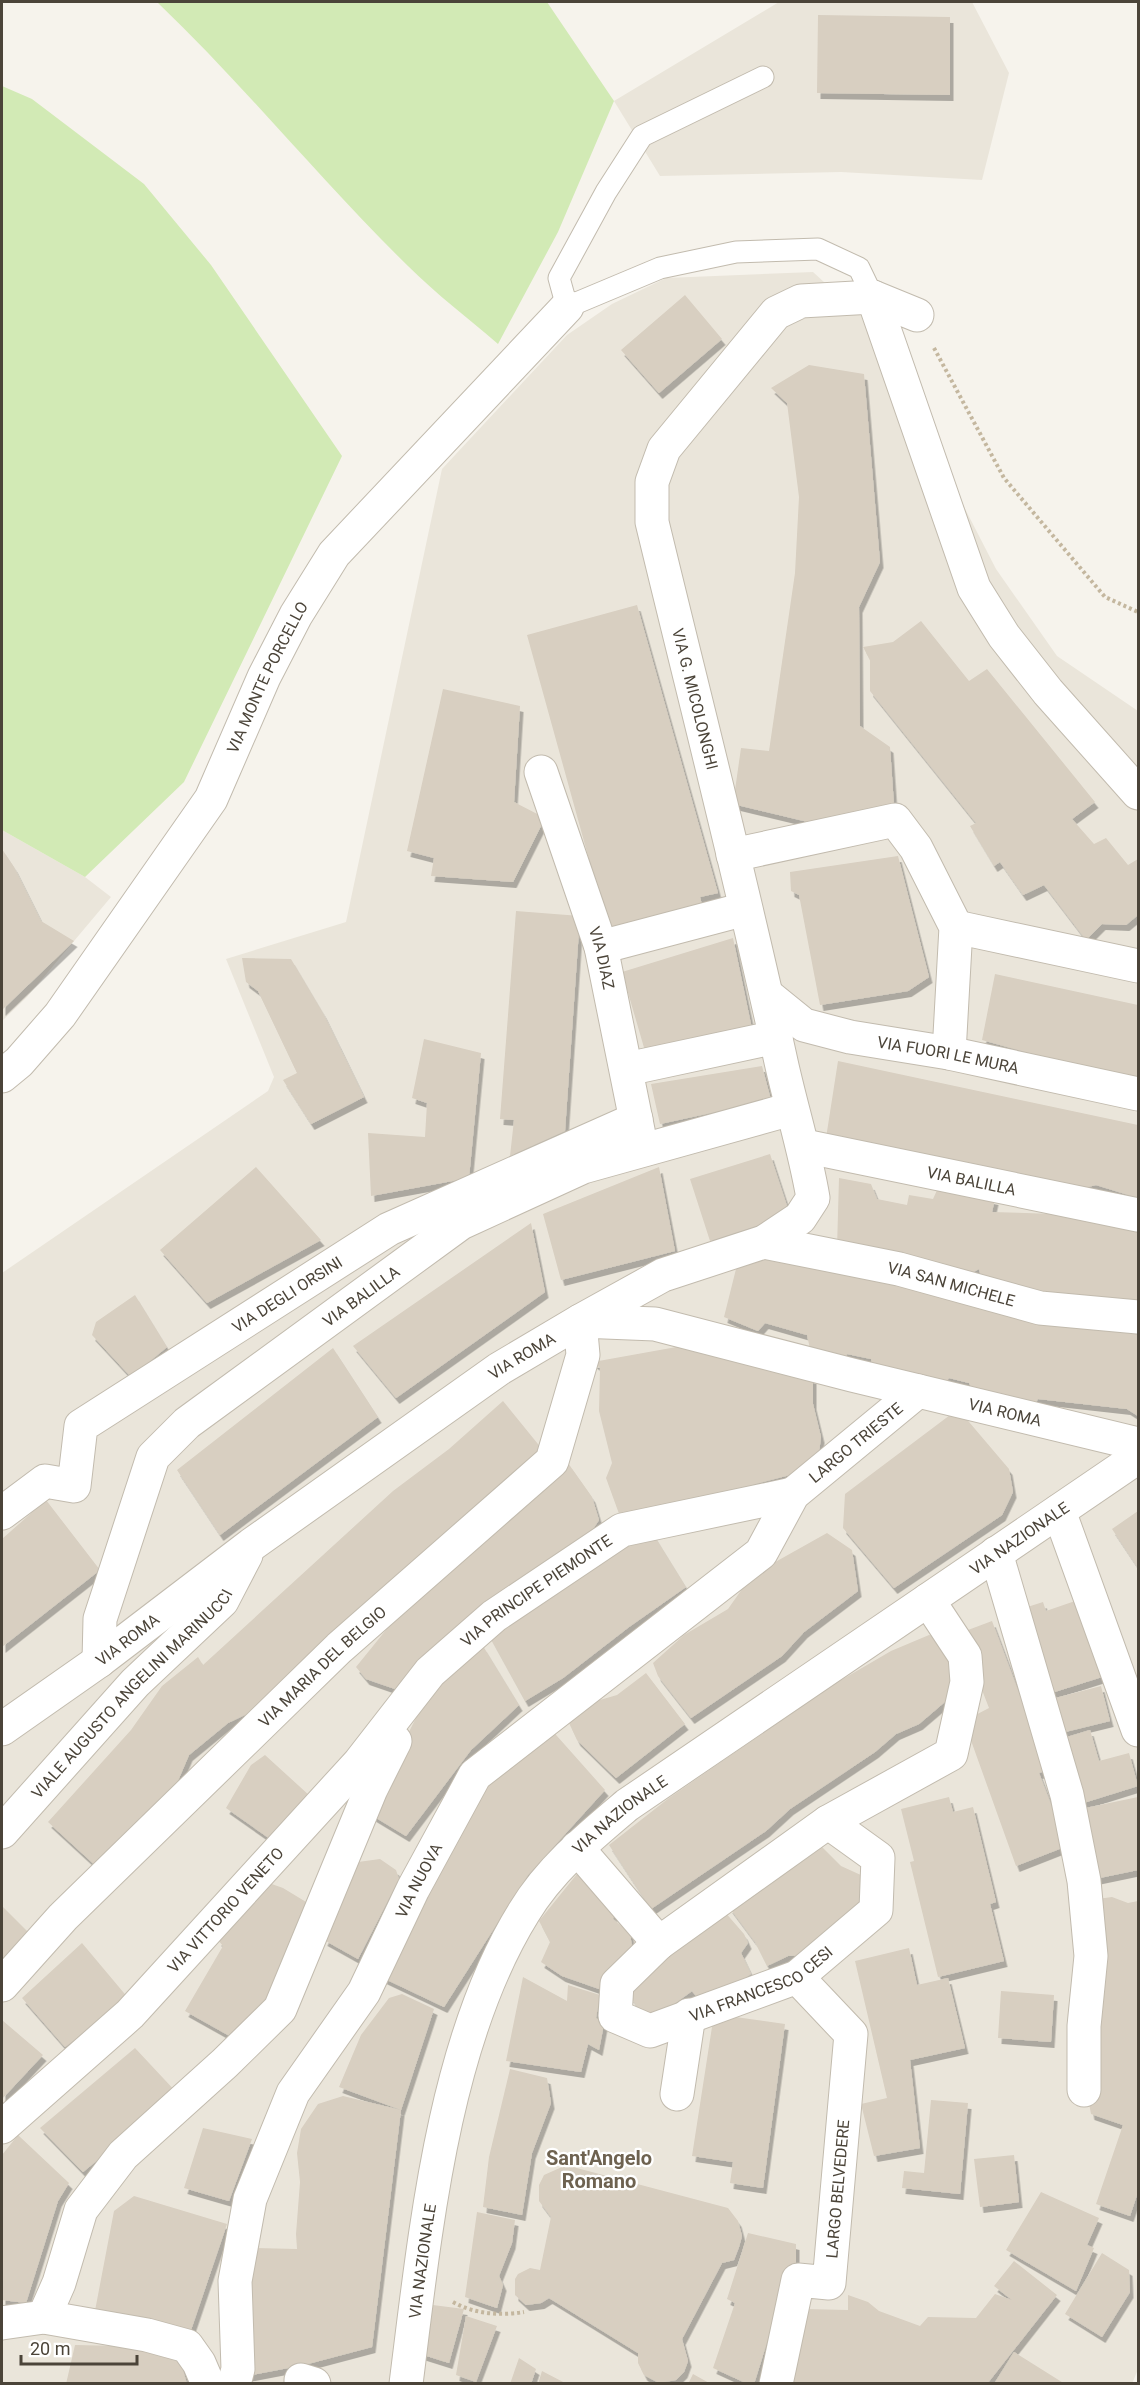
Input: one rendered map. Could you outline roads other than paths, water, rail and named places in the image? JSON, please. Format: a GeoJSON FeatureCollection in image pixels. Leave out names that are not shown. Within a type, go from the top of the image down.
{"type":"FeatureCollection","features":[{"type":"Feature","properties":{"kind":"street","name":"VIA G. MICOLONGHI"},"geometry":{"type":"LineString","coordinates":[[764,1242],[800,1218],[813,1198],[804,1146],[791,1109],[767,995],[652,522],[652,482],[664,448],[776,314],[801,301],[873,297],[916,315]]}},
{"type":"Feature","properties":{"kind":"street"},"geometry":{"type":"LineString","coordinates":[[873,297],[974,588],[1004,636],[1048,692],[1138,793]]}},
{"type":"Feature","properties":{"kind":"street","name":"VIA MONTE PORCELLO"},"geometry":{"type":"LineString","coordinates":[[2,1076],[19,1062],[60,1015],[211,799],[264,676],[296,615],[334,554],[567,307]]}},
{"type":"Feature","properties":{"kind":"street","name":"VIA DIAZ"},"geometry":{"type":"LineString","coordinates":[[541,772],[601,947],[639,1135]]}},
{"type":"Feature","properties":{"kind":"street"},"geometry":{"type":"LineString","coordinates":[[732,855],[895,820],[916,848],[956,927],[949,1053]]}},
{"type":"Feature","properties":{"kind":"street"},"geometry":{"type":"LineString","coordinates":[[601,947],[746,909]]}},
{"type":"Feature","properties":{"kind":"street"},"geometry":{"type":"LineString","coordinates":[[956,927],[1138,966]]}},
{"type":"Feature","properties":{"kind":"street","name":"VIA FUORI LE MURA"},"geometry":{"type":"LineString","coordinates":[[767,995],[804,1025],[850,1037],[949,1053],[1138,1094]]}},
{"type":"Feature","properties":{"kind":"street"},"geometry":{"type":"LineString","coordinates":[[627,1069],[776,1037]]}},
{"type":"Feature","properties":{"kind":"street","name":"VIA BALILLA"},"geometry":{"type":"LineString","coordinates":[[99,1661],[100,1619],[153,1457],[187,1423],[461,1223],[583,1167],[639,1135],[791,1109]]}},
{"type":"Feature","properties":{"kind":"street","name":"VIA DEGLI ORSINI"},"geometry":{"type":"LineString","coordinates":[[2,1513],[45,1481],[74,1486],[81,1426],[379,1235],[639,1135]]}},
{"type":"Feature","properties":{"kind":"street","name":"VIA BALILLA"},"geometry":{"type":"LineString","coordinates":[[804,1146],[1138,1215]]}},
{"type":"Feature","properties":{"kind":"street"},"geometry":{"type":"LineString","coordinates":[[580,1321],[663,1275],[764,1242]]}},
{"type":"Feature","properties":{"kind":"street","name":"VIA SAN MICHELE"},"geometry":{"type":"LineString","coordinates":[[764,1242],[899,1269],[1040,1308],[1138,1317]]}},
{"type":"Feature","properties":{"kind":"street","name":"VIA ROMA"},"geometry":{"type":"LineString","coordinates":[[2,1729],[99,1661],[251,1545],[499,1369],[580,1321],[655,1323],[918,1391],[1138,1444]]}},
{"type":"Feature","properties":{"kind":"street","name":"VIA MARIA DEL BELGIO"},"geometry":{"type":"LineString","coordinates":[[2,1985],[63,1917],[339,1648],[552,1461],[583,1355],[580,1321]]}},
{"type":"Feature","properties":{"kind":"street","name":"LARGO TRIESTE"},"geometry":{"type":"LineString","coordinates":[[794,1494],[918,1391]]}},
{"type":"Feature","properties":{"kind":"street","name":"VIA NAZIONALE"},"geometry":{"type":"LineString","coordinates":[[406,2384],[426,2217],[459,2067],[488,1985],[524,1912],[566,1858],[627,1805],[1138,1457]]}},
{"type":"Feature","properties":{"kind":"street","name":"VIA PRINCIPE PIEMONTE"},"geometry":{"type":"LineString","coordinates":[[430,1672],[494,1616],[622,1530],[794,1494]]}},
{"type":"Feature","properties":{"kind":"street","name":"VIA NUOVA"},"geometry":{"type":"LineString","coordinates":[[234,2384],[238,2369],[236,2281],[250,2199],[293,2093],[364,1992],[412,1889],[475,1775],[761,1553],[794,1494]]}},
{"type":"Feature","properties":{"kind":"street"},"geometry":{"type":"LineString","coordinates":[[1059,1511],[1138,1730]]}},
{"type":"Feature","properties":{"kind":"street","name":"VIALE AUGUSTO ANGELINI MARINUCCI"},"geometry":{"type":"LineString","coordinates":[[2,1832],[135,1683],[222,1601],[251,1545]]}},
{"type":"Feature","properties":{"kind":"street"},"geometry":{"type":"LineString","coordinates":[[996,1553],[1067,1796],[1084,1881],[1090,1956],[1084,2026],[1084,2090]]}},
{"type":"Feature","properties":{"kind":"street","name":"VIA FRANCESCO CESI"},"geometry":{"type":"LineString","coordinates":[[828,1822],[878,1858],[876,1910],[797,1977],[650,2031],[615,2016],[617,1984],[659,1943],[828,1822],[951,1754],[967,1682],[965,1656],[928,1600]]}},
{"type":"Feature","properties":{"kind":"street"},"geometry":{"type":"LineString","coordinates":[[44,2317],[59,2283],[81,2210],[123,2156],[225,2063],[280,2009],[370,1789],[430,1672]]}},
{"type":"Feature","properties":{"kind":"street","name":"VIA VITTORIO VENETO"},"geometry":{"type":"LineString","coordinates":[[2,2127],[130,2014],[360,1762],[430,1672]]}},
{"type":"Feature","properties":{"kind":"street"},"geometry":{"type":"LineString","coordinates":[[577,1848],[659,1943]]}},
{"type":"Feature","properties":{"kind":"street","name":"LARGO BELVEDERE"},"geometry":{"type":"LineString","coordinates":[[776,2384],[798,2280],[829,2283],[851,2034],[797,1977]]}},
{"type":"Feature","properties":{"kind":"street"},"geometry":{"type":"LineString","coordinates":[[677,2094],[689,2015]]}},
{"type":"Feature","properties":{"kind":"street"},"geometry":{"type":"LineString","coordinates":[[2,2323],[44,2317],[147,2335],[187,2346],[199,2363],[208,2384]]}},
{"type":"Feature","properties":{"kind":"street"},"geometry":{"type":"LineString","coordinates":[[302,2384],[301,2380],[314,2384]]}},
{"type":"Feature","properties":{"kind":"lane"},"geometry":{"type":"LineString","coordinates":[[763,77],[642,136],[606,192],[559,278],[567,307],[660,268],[736,252],[818,249],[860,268],[873,297]]}},
{"type":"Feature","properties":{"kind":"district","name":"Sant'Angelo Romano"},"geometry":{"type":"Point","coordinates":[599,2170]}}]}
